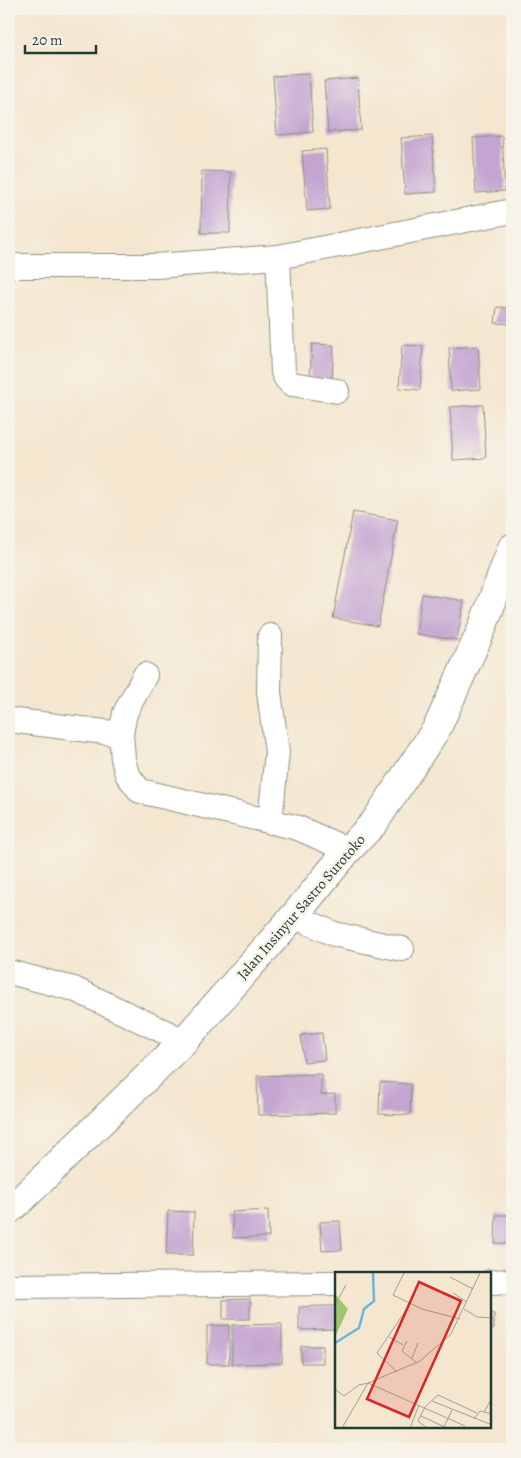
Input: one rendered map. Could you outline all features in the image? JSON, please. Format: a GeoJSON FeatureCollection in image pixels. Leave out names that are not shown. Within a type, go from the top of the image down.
{"type":"FeatureCollection","features":[{"type":"Feature","properties":{"kind":"street"},"geometry":{"type":"LineString","coordinates":[[9,266],[155,266],[278,257],[512,211]]}},
{"type":"Feature","properties":{"kind":"street"},"geometry":{"type":"LineString","coordinates":[[278,257],[283,372],[285,377],[292,384],[337,391]]}},
{"type":"Feature","properties":{"kind":"street","name":"Jalan Insinyur Sastro Surotoko"},"geometry":{"type":"LineString","coordinates":[[9,1210],[184,1041],[294,916],[348,850],[374,823],[437,728],[481,631],[512,548]]}},
{"type":"Feature","properties":{"kind":"street"},"geometry":{"type":"LineString","coordinates":[[270,636],[269,692],[277,752],[270,822]]}},
{"type":"Feature","properties":{"kind":"street"},"geometry":{"type":"LineString","coordinates":[[145,675],[125,713],[121,734],[123,759],[127,774],[140,791],[298,828],[348,850]]}},
{"type":"Feature","properties":{"kind":"street"},"geometry":{"type":"LineString","coordinates":[[9,720],[121,734]]}},
{"type":"Feature","properties":{"kind":"street"},"geometry":{"type":"LineString","coordinates":[[294,916],[334,934],[402,949]]}},
{"type":"Feature","properties":{"kind":"street"},"geometry":{"type":"LineString","coordinates":[[9,972],[74,989],[184,1041]]}},
{"type":"Feature","properties":{"kind":"street"},"geometry":{"type":"LineString","coordinates":[[491,1282],[512,1281]]}},
{"type":"Feature","properties":{"kind":"street"},"geometry":{"type":"LineString","coordinates":[[9,1286],[335,1283]]}},
{"type":"Feature","properties":{"kind":"building"},"geometry":{"type":"Polygon","coordinates":[[[309,74],[313,132],[277,135],[273,76],[309,74]]]}},
{"type":"Feature","properties":{"kind":"building"},"geometry":{"type":"Polygon","coordinates":[[[358,78],[361,130],[328,132],[324,81],[358,78]]]}},
{"type":"Feature","properties":{"kind":"building"},"geometry":{"type":"Polygon","coordinates":[[[432,136],[436,192],[405,194],[401,138],[432,136]]]}},
{"type":"Feature","properties":{"kind":"building"},"geometry":{"type":"Polygon","coordinates":[[[502,136],[505,191],[476,193],[473,138],[502,136]]]}},
{"type":"Feature","properties":{"kind":"building"},"geometry":{"type":"Polygon","coordinates":[[[326,149],[330,209],[307,211],[302,151],[326,149]]]}},
{"type":"Feature","properties":{"kind":"building"},"geometry":{"type":"Polygon","coordinates":[[[202,171],[231,172],[230,233],[201,233],[202,171]]]}},
{"type":"Feature","properties":{"kind":"building"},"geometry":{"type":"Polygon","coordinates":[[[497,307],[512,308],[512,324],[495,323],[497,307]]]}},
{"type":"Feature","properties":{"kind":"building"},"geometry":{"type":"Polygon","coordinates":[[[312,344],[334,345],[332,379],[310,378],[312,344]]]}},
{"type":"Feature","properties":{"kind":"building"},"geometry":{"type":"Polygon","coordinates":[[[402,345],[423,346],[420,390],[399,388],[402,345]]]}},
{"type":"Feature","properties":{"kind":"building"},"geometry":{"type":"Polygon","coordinates":[[[478,346],[481,389],[451,391],[449,348],[478,346]]]}},
{"type":"Feature","properties":{"kind":"building"},"geometry":{"type":"Polygon","coordinates":[[[483,405],[486,458],[453,460],[450,407],[483,405]]]}},
{"type":"Feature","properties":{"kind":"building"},"geometry":{"type":"Polygon","coordinates":[[[353,512],[398,520],[378,626],[333,618],[353,512]]]}},
{"type":"Feature","properties":{"kind":"building"},"geometry":{"type":"Polygon","coordinates":[[[422,594],[464,601],[457,640],[416,634],[422,594]]]}},
{"type":"Feature","properties":{"kind":"building"},"geometry":{"type":"Polygon","coordinates":[[[322,1033],[325,1060],[304,1062],[301,1035],[322,1033]]]}},
{"type":"Feature","properties":{"kind":"building"},"geometry":{"type":"Polygon","coordinates":[[[321,1074],[321,1095],[335,1094],[335,1113],[258,1115],[257,1076],[321,1074]]]}},
{"type":"Feature","properties":{"kind":"building"},"geometry":{"type":"Polygon","coordinates":[[[380,1082],[411,1084],[410,1115],[379,1114],[380,1082]]]}},
{"type":"Feature","properties":{"kind":"building"},"geometry":{"type":"Polygon","coordinates":[[[268,1210],[269,1237],[233,1238],[232,1212],[268,1210]]]}},
{"type":"Feature","properties":{"kind":"building"},"geometry":{"type":"Polygon","coordinates":[[[168,1211],[194,1212],[193,1255],[166,1255],[168,1211]]]}},
{"type":"Feature","properties":{"kind":"building"},"geometry":{"type":"Polygon","coordinates":[[[496,1215],[512,1215],[512,1244],[495,1243],[496,1215]]]}},
{"type":"Feature","properties":{"kind":"building"},"geometry":{"type":"Polygon","coordinates":[[[340,1221],[342,1250],[322,1251],[320,1222],[340,1221]]]}},
{"type":"Feature","properties":{"kind":"building"},"geometry":{"type":"Polygon","coordinates":[[[250,1299],[250,1319],[223,1319],[223,1300],[250,1299]]]}},
{"type":"Feature","properties":{"kind":"building"},"geometry":{"type":"Polygon","coordinates":[[[335,1306],[335,1329],[299,1330],[299,1307],[335,1306]]]}},
{"type":"Feature","properties":{"kind":"building"},"geometry":{"type":"Polygon","coordinates":[[[491,1313],[494,1314],[494,1329],[491,1329],[491,1313]]]}},
{"type":"Feature","properties":{"kind":"building"},"geometry":{"type":"Polygon","coordinates":[[[282,1324],[282,1363],[232,1364],[232,1325],[282,1324]]]}},
{"type":"Feature","properties":{"kind":"building"},"geometry":{"type":"Polygon","coordinates":[[[229,1325],[229,1364],[207,1364],[207,1326],[229,1325]]]}},
{"type":"Feature","properties":{"kind":"building"},"geometry":{"type":"Polygon","coordinates":[[[301,1346],[323,1346],[323,1363],[301,1363],[301,1346]]]}}]}
